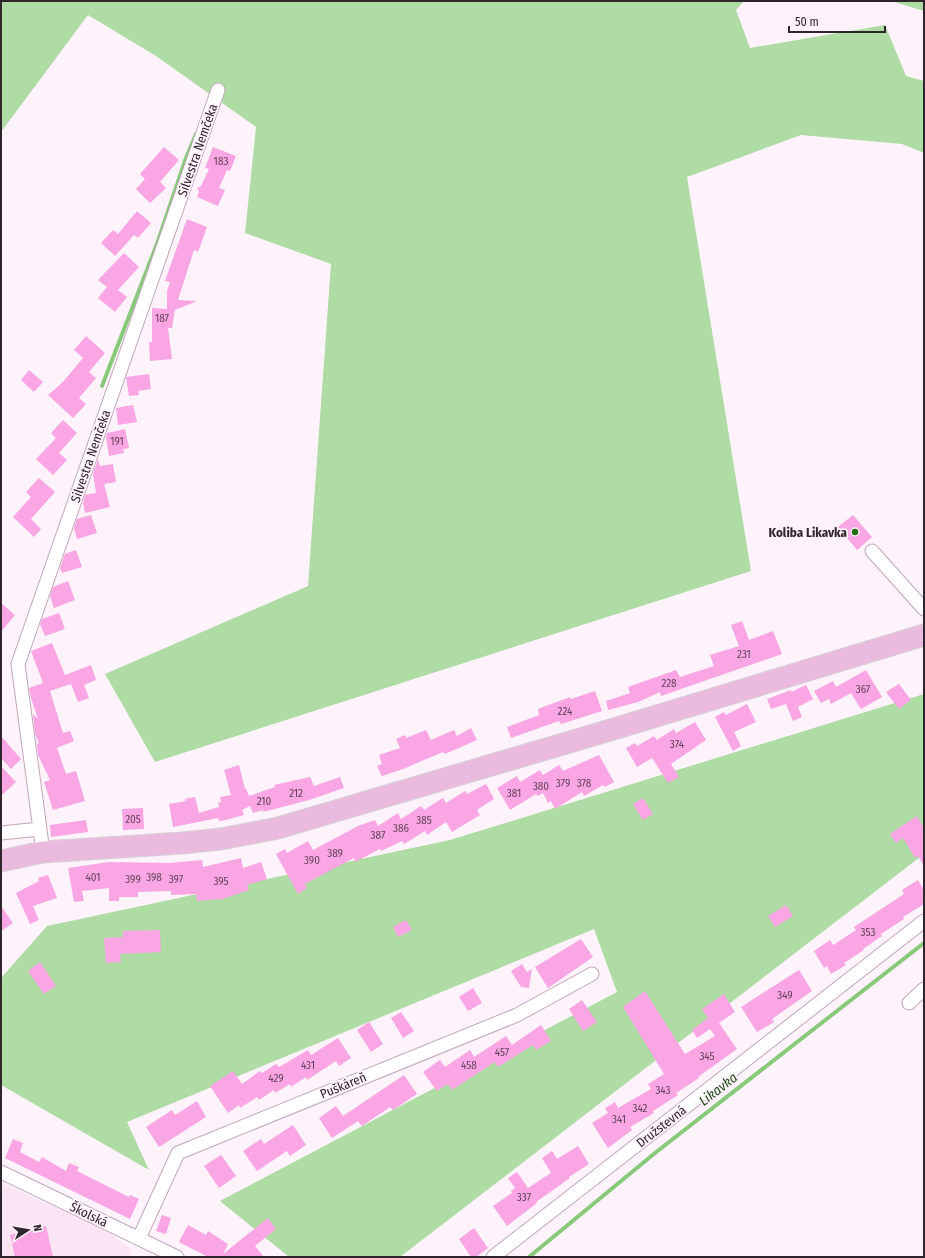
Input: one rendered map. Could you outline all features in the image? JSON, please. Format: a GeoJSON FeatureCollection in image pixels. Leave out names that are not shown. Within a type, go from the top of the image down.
{"type":"FeatureCollection","features":[{"type":"Feature","properties":{"kind":"main road"},"geometry":{"type":"LineString","coordinates":[[1,861],[43,852],[221,839],[278,828],[599,734],[924,635]]}},
{"type":"Feature","properties":{"kind":"street","name":"Silvestra Nemčeka"},"geometry":{"type":"LineString","coordinates":[[43,852],[18,664],[218,90]]}},
{"type":"Feature","properties":{"kind":"street"},"geometry":{"type":"LineString","coordinates":[[872,551],[924,609]]}},
{"type":"Feature","properties":{"kind":"street"},"geometry":{"type":"LineString","coordinates":[[1,833],[40,829]]}},
{"type":"Feature","properties":{"kind":"street","name":"Družstevná"},"geometry":{"type":"LineString","coordinates":[[494,1257],[924,921]]}},
{"type":"Feature","properties":{"kind":"street","name":"Puškáreň"},"geometry":{"type":"LineString","coordinates":[[138,1238],[178,1153],[517,1015],[592,974]]}},
{"type":"Feature","properties":{"kind":"street"},"geometry":{"type":"LineString","coordinates":[[909,1003],[924,989]]}},
{"type":"Feature","properties":{"kind":"street","name":"Školská"},"geometry":{"type":"LineString","coordinates":[[1,1172],[177,1257]]}},
{"type":"Feature","properties":{"kind":"shaded area"},"geometry":{"type":"Polygon","coordinates":[[[1,1183],[104,1229],[130,1248],[132,1257],[1,1257],[1,1183]]]}},
{"type":"Feature","properties":{"kind":"green space"},"geometry":{"type":"Polygon","coordinates":[[[1,1],[744,1],[736,10],[750,48],[885,25],[906,76],[924,81],[924,153],[902,144],[801,135],[687,177],[751,571],[155,762],[105,674],[308,586],[331,264],[245,233],[256,127],[156,56],[88,15],[1,132],[1,1]]]}},
{"type":"Feature","properties":{"kind":"green space"},"geometry":{"type":"Polygon","coordinates":[[[891,1],[924,1],[924,11],[891,1]]]}},
{"type":"Feature","properties":{"kind":"green space"},"geometry":{"type":"Polygon","coordinates":[[[924,694],[924,854],[400,1257],[289,1257],[220,1201],[617,992],[594,929],[127,1122],[149,1170],[1,1085],[1,978],[47,926],[450,840],[924,694]]]}},
{"type":"Feature","properties":{"kind":"building"},"geometry":{"type":"Polygon","coordinates":[[[164,147],[179,160],[160,182],[166,188],[150,203],[136,189],[145,179],[140,174],[164,147]]]}},
{"type":"Feature","properties":{"kind":"building"},"geometry":{"type":"Polygon","coordinates":[[[213,147],[236,156],[230,171],[227,170],[219,188],[225,190],[218,206],[197,197],[199,192],[197,188],[201,186],[209,169],[205,168],[213,147]]]}},
{"type":"Feature","properties":{"kind":"building"},"geometry":{"type":"Polygon","coordinates":[[[137,211],[151,223],[138,238],[134,235],[115,256],[101,243],[113,230],[118,234],[137,211]]]}},
{"type":"Feature","properties":{"kind":"building"},"geometry":{"type":"Polygon","coordinates":[[[187,219],[207,227],[198,252],[194,250],[178,300],[197,301],[175,310],[172,328],[168,328],[172,359],[150,361],[149,342],[152,342],[152,308],[167,309],[167,291],[170,282],[165,281],[187,219]]]}},
{"type":"Feature","properties":{"kind":"building"},"geometry":{"type":"Polygon","coordinates":[[[124,253],[139,267],[118,290],[127,297],[115,312],[98,298],[107,287],[98,280],[124,253]]]}},
{"type":"Feature","properties":{"kind":"building"},"geometry":{"type":"Polygon","coordinates":[[[86,336],[105,353],[89,372],[96,378],[79,398],[86,404],[73,418],[48,395],[62,383],[83,358],[74,350],[86,336]]]}},
{"type":"Feature","properties":{"kind":"building"},"geometry":{"type":"Polygon","coordinates":[[[29,370],[43,382],[34,392],[21,380],[29,370]]]}},
{"type":"Feature","properties":{"kind":"building"},"geometry":{"type":"Polygon","coordinates":[[[149,374],[151,389],[138,391],[139,395],[129,396],[126,377],[149,374]]]}},
{"type":"Feature","properties":{"kind":"building"},"geometry":{"type":"Polygon","coordinates":[[[133,405],[137,422],[118,425],[116,408],[133,405]]]}},
{"type":"Feature","properties":{"kind":"building"},"geometry":{"type":"Polygon","coordinates":[[[63,420],[77,433],[59,453],[67,460],[53,475],[36,459],[56,438],[51,433],[63,420]]]}},
{"type":"Feature","properties":{"kind":"building"},"geometry":{"type":"Polygon","coordinates":[[[125,429],[129,448],[123,449],[124,453],[109,456],[106,437],[107,433],[125,429]]]}},
{"type":"Feature","properties":{"kind":"building"},"geometry":{"type":"Polygon","coordinates":[[[98,459],[100,466],[113,464],[116,482],[104,484],[110,507],[85,513],[83,503],[85,495],[96,493],[93,474],[98,459]]]}},
{"type":"Feature","properties":{"kind":"building"},"geometry":{"type":"Polygon","coordinates":[[[39,478],[55,492],[31,519],[41,529],[34,537],[13,517],[31,497],[26,492],[39,478]]]}},
{"type":"Feature","properties":{"kind":"building"},"geometry":{"type":"Polygon","coordinates":[[[91,515],[97,533],[77,539],[74,528],[77,519],[91,515]]]}},
{"type":"Feature","properties":{"kind":"building","name":"Koliba Likavka"},"geometry":{"type":"Polygon","coordinates":[[[853,515],[872,537],[857,550],[838,527],[853,515]]]}},
{"type":"Feature","properties":{"kind":"building"},"geometry":{"type":"Polygon","coordinates":[[[76,550],[82,567],[62,573],[60,568],[65,554],[76,550]]]}},
{"type":"Feature","properties":{"kind":"building"},"geometry":{"type":"Polygon","coordinates":[[[68,581],[75,600],[54,608],[50,596],[53,587],[68,581]]]}},
{"type":"Feature","properties":{"kind":"building"},"geometry":{"type":"Polygon","coordinates":[[[1,603],[15,615],[1,632],[1,603]]]}},
{"type":"Feature","properties":{"kind":"building"},"geometry":{"type":"Polygon","coordinates":[[[59,613],[65,629],[45,636],[40,624],[42,619],[59,613]]]}},
{"type":"Feature","properties":{"kind":"building"},"geometry":{"type":"Polygon","coordinates":[[[742,621],[749,640],[773,631],[782,654],[661,696],[660,692],[638,702],[608,710],[606,701],[630,693],[628,687],[676,670],[680,677],[714,666],[710,655],[739,646],[731,625],[742,621]]]}},
{"type":"Feature","properties":{"kind":"building"},"geometry":{"type":"Polygon","coordinates":[[[52,643],[65,675],[91,665],[96,680],[84,685],[89,698],[78,702],[71,684],[50,691],[63,733],[70,731],[74,741],[57,748],[66,774],[76,771],[85,801],[53,810],[44,782],[50,780],[38,755],[37,744],[39,743],[35,734],[33,714],[38,719],[29,688],[43,683],[31,651],[52,643]]]}},
{"type":"Feature","properties":{"kind":"building"},"geometry":{"type":"Polygon","coordinates":[[[866,670],[882,697],[861,709],[851,693],[831,704],[829,699],[821,703],[814,691],[833,681],[836,687],[866,670]]]}},
{"type":"Feature","properties":{"kind":"building"},"geometry":{"type":"Polygon","coordinates":[[[899,684],[911,700],[899,709],[886,692],[899,684]]]}},
{"type":"Feature","properties":{"kind":"building"},"geometry":{"type":"Polygon","coordinates":[[[806,685],[813,699],[798,707],[802,717],[793,721],[786,704],[771,709],[767,699],[791,690],[791,692],[806,685]]]}},
{"type":"Feature","properties":{"kind":"building"},"geometry":{"type":"Polygon","coordinates":[[[595,691],[602,711],[561,724],[559,721],[511,738],[507,727],[539,715],[538,709],[570,697],[571,699],[595,691]]]}},
{"type":"Feature","properties":{"kind":"building"},"geometry":{"type":"Polygon","coordinates":[[[747,704],[756,722],[734,732],[741,746],[733,751],[715,717],[724,712],[726,715],[747,704]]]}},
{"type":"Feature","properties":{"kind":"building"},"geometry":{"type":"Polygon","coordinates":[[[695,722],[706,740],[671,764],[679,777],[668,783],[652,758],[637,767],[626,748],[635,743],[637,746],[654,736],[657,740],[674,729],[676,733],[695,722]]]}},
{"type":"Feature","properties":{"kind":"building"},"geometry":{"type":"Polygon","coordinates":[[[471,728],[477,740],[445,754],[443,752],[382,776],[377,766],[382,764],[379,755],[400,748],[396,739],[405,735],[406,738],[426,730],[431,740],[454,730],[457,736],[471,728]]]}},
{"type":"Feature","properties":{"kind":"building"},"geometry":{"type":"Polygon","coordinates":[[[1,736],[21,759],[11,769],[1,758],[1,736]]]}},
{"type":"Feature","properties":{"kind":"building"},"geometry":{"type":"Polygon","coordinates":[[[599,755],[614,782],[605,787],[603,785],[584,796],[582,792],[555,809],[551,801],[548,803],[543,793],[538,796],[536,794],[510,810],[497,788],[517,776],[520,782],[540,770],[543,775],[559,765],[563,771],[599,755]]]}},
{"type":"Feature","properties":{"kind":"building"},"geometry":{"type":"Polygon","coordinates":[[[239,765],[245,789],[246,788],[249,796],[275,787],[274,785],[310,777],[314,786],[340,777],[344,788],[309,800],[263,812],[263,810],[253,813],[250,806],[242,810],[244,815],[226,820],[219,821],[218,818],[173,827],[169,804],[186,801],[185,799],[195,797],[199,813],[219,807],[218,803],[221,802],[220,797],[231,795],[224,770],[239,765]]]}},
{"type":"Feature","properties":{"kind":"building"},"geometry":{"type":"Polygon","coordinates":[[[1,766],[16,782],[1,796],[1,766]]]}},
{"type":"Feature","properties":{"kind":"building"},"geometry":{"type":"Polygon","coordinates":[[[486,784],[494,799],[477,810],[480,815],[452,832],[446,822],[427,835],[425,831],[404,844],[402,841],[381,851],[380,849],[355,862],[354,858],[305,884],[307,888],[298,894],[276,854],[285,849],[287,853],[308,841],[313,850],[358,826],[375,820],[378,826],[398,813],[401,819],[421,806],[424,810],[443,798],[446,803],[465,791],[467,794],[486,784]]]}},
{"type":"Feature","properties":{"kind":"building"},"geometry":{"type":"Polygon","coordinates":[[[643,798],[653,814],[643,820],[633,804],[643,798]]]}},
{"type":"Feature","properties":{"kind":"building"},"geometry":{"type":"Polygon","coordinates":[[[143,808],[144,829],[123,830],[122,809],[143,808]]]}},
{"type":"Feature","properties":{"kind":"building"},"geometry":{"type":"Polygon","coordinates":[[[917,816],[924,829],[924,866],[918,856],[915,858],[903,838],[896,843],[890,834],[917,816]]]}},
{"type":"Feature","properties":{"kind":"building"},"geometry":{"type":"Polygon","coordinates":[[[86,820],[88,832],[51,837],[50,825],[86,820]]]}},
{"type":"Feature","properties":{"kind":"building"},"geometry":{"type":"Polygon","coordinates":[[[241,858],[243,868],[261,862],[267,879],[247,885],[249,890],[220,900],[197,901],[196,894],[171,895],[171,891],[138,892],[138,897],[119,897],[119,901],[109,901],[109,888],[82,891],[84,901],[74,902],[68,868],[109,862],[169,863],[202,860],[203,867],[241,858]]]}},
{"type":"Feature","properties":{"kind":"building"},"geometry":{"type":"Polygon","coordinates":[[[48,875],[57,898],[33,906],[39,920],[30,924],[16,893],[39,881],[38,878],[48,875]]]}},
{"type":"Feature","properties":{"kind":"building"},"geometry":{"type":"Polygon","coordinates":[[[918,880],[924,890],[924,904],[903,917],[904,919],[881,934],[882,936],[844,963],[846,965],[831,974],[827,966],[824,968],[814,951],[830,940],[833,945],[856,930],[854,927],[904,894],[902,890],[918,880]]]}},
{"type":"Feature","properties":{"kind":"building"},"geometry":{"type":"Polygon","coordinates":[[[786,905],[793,916],[775,927],[768,916],[786,905]]]}},
{"type":"Feature","properties":{"kind":"building"},"geometry":{"type":"Polygon","coordinates":[[[1,906],[13,923],[1,931],[1,906]]]}},
{"type":"Feature","properties":{"kind":"building"},"geometry":{"type":"Polygon","coordinates":[[[406,920],[412,930],[398,937],[393,927],[406,920]]]}},
{"type":"Feature","properties":{"kind":"building"},"geometry":{"type":"Polygon","coordinates":[[[160,930],[161,952],[120,954],[121,962],[106,963],[104,938],[123,937],[123,931],[160,930]]]}},
{"type":"Feature","properties":{"kind":"building"},"geometry":{"type":"Polygon","coordinates":[[[581,939],[593,957],[548,988],[535,967],[581,939]]]}},
{"type":"Feature","properties":{"kind":"building"},"geometry":{"type":"Polygon","coordinates":[[[40,962],[56,986],[44,994],[28,971],[40,962]]]}},
{"type":"Feature","properties":{"kind":"building"},"geometry":{"type":"Polygon","coordinates":[[[522,964],[527,972],[532,969],[529,988],[521,987],[511,971],[522,964]]]}},
{"type":"Feature","properties":{"kind":"building"},"geometry":{"type":"Polygon","coordinates":[[[799,970],[812,991],[772,1019],[774,1022],[757,1032],[741,1007],[799,970]]]}},
{"type":"Feature","properties":{"kind":"building"},"geometry":{"type":"Polygon","coordinates":[[[473,988],[482,1003],[468,1011],[459,997],[473,988]]]}},
{"type":"Feature","properties":{"kind":"building"},"geometry":{"type":"Polygon","coordinates":[[[645,991],[685,1054],[715,1036],[710,1029],[697,1038],[692,1030],[708,1018],[702,1009],[724,994],[735,1012],[719,1023],[737,1049],[698,1077],[699,1078],[676,1093],[678,1095],[653,1111],[654,1113],[630,1127],[632,1130],[608,1148],[592,1123],[608,1113],[605,1108],[615,1102],[618,1108],[651,1089],[648,1084],[664,1074],[623,1007],[645,991]]]}},
{"type":"Feature","properties":{"kind":"building"},"geometry":{"type":"Polygon","coordinates":[[[582,1000],[597,1022],[583,1031],[569,1009],[582,1000]]]}},
{"type":"Feature","properties":{"kind":"building"},"geometry":{"type":"Polygon","coordinates":[[[401,1012],[414,1031],[403,1038],[391,1018],[401,1012]]]}},
{"type":"Feature","properties":{"kind":"building"},"geometry":{"type":"Polygon","coordinates":[[[369,1022],[383,1044],[371,1052],[357,1030],[369,1022]]]}},
{"type":"Feature","properties":{"kind":"building"},"geometry":{"type":"Polygon","coordinates":[[[541,1025],[551,1041],[536,1050],[533,1045],[498,1067],[495,1062],[452,1090],[448,1084],[437,1091],[423,1072],[440,1060],[445,1067],[470,1050],[474,1057],[506,1036],[512,1045],[541,1025]]]}},
{"type":"Feature","properties":{"kind":"building"},"geometry":{"type":"Polygon","coordinates":[[[338,1038],[351,1058],[339,1066],[336,1061],[307,1080],[306,1077],[291,1087],[290,1084],[275,1093],[274,1090],[259,1100],[257,1097],[240,1108],[239,1105],[228,1113],[210,1086],[233,1071],[242,1084],[260,1071],[262,1073],[276,1064],[279,1067],[308,1050],[311,1055],[338,1038]]]}},
{"type":"Feature","properties":{"kind":"building"},"geometry":{"type":"Polygon","coordinates":[[[404,1075],[417,1094],[393,1110],[390,1107],[362,1126],[358,1121],[332,1138],[319,1118],[336,1106],[343,1116],[404,1075]]]}},
{"type":"Feature","properties":{"kind":"building"},"geometry":{"type":"Polygon","coordinates":[[[197,1101],[206,1117],[159,1147],[146,1127],[172,1110],[175,1115],[197,1101]]]}},
{"type":"Feature","properties":{"kind":"building"},"geometry":{"type":"Polygon","coordinates":[[[293,1125],[306,1145],[290,1156],[287,1151],[257,1171],[243,1151],[261,1139],[264,1144],[293,1125]]]}},
{"type":"Feature","properties":{"kind":"building"},"geometry":{"type":"Polygon","coordinates":[[[13,1139],[23,1143],[20,1152],[39,1162],[42,1157],[66,1171],[69,1163],[79,1167],[77,1171],[129,1197],[130,1195],[139,1199],[130,1219],[5,1158],[13,1139]]]}},
{"type":"Feature","properties":{"kind":"building"},"geometry":{"type":"Polygon","coordinates":[[[578,1146],[589,1164],[569,1177],[570,1178],[536,1202],[537,1203],[507,1226],[493,1206],[512,1193],[511,1191],[515,1188],[508,1178],[517,1172],[528,1188],[551,1173],[542,1158],[552,1151],[557,1159],[578,1146]]]}},
{"type":"Feature","properties":{"kind":"building"},"geometry":{"type":"Polygon","coordinates":[[[221,1155],[236,1176],[219,1188],[204,1166],[221,1155]]]}},
{"type":"Feature","properties":{"kind":"building"},"geometry":{"type":"Polygon","coordinates":[[[162,1215],[171,1218],[166,1234],[156,1231],[162,1215]]]}},
{"type":"Feature","properties":{"kind":"building"},"geometry":{"type":"Polygon","coordinates":[[[268,1218],[276,1229],[255,1246],[264,1257],[208,1257],[179,1242],[188,1225],[206,1235],[208,1231],[228,1244],[223,1254],[268,1218]]]}},
{"type":"Feature","properties":{"kind":"building"},"geometry":{"type":"Polygon","coordinates":[[[46,1226],[53,1257],[15,1257],[10,1235],[46,1226]]]}},
{"type":"Feature","properties":{"kind":"building"},"geometry":{"type":"Polygon","coordinates":[[[474,1228],[488,1248],[476,1257],[471,1257],[459,1239],[474,1228]]]}},
{"type":"Feature","properties":{"kind":"waterway"},"geometry":{"type":"LineString","coordinates":[[102,386],[157,244],[186,158],[196,134]]}},
{"type":"Feature","properties":{"kind":"waterway","name":"Likavka"},"geometry":{"type":"LineString","coordinates":[[529,1257],[655,1153],[924,943]]}},
{"type":"Feature","properties":{"kind":"place","name":"Koliba Likavka"},"geometry":{"type":"Point","coordinates":[855,532]}}]}
